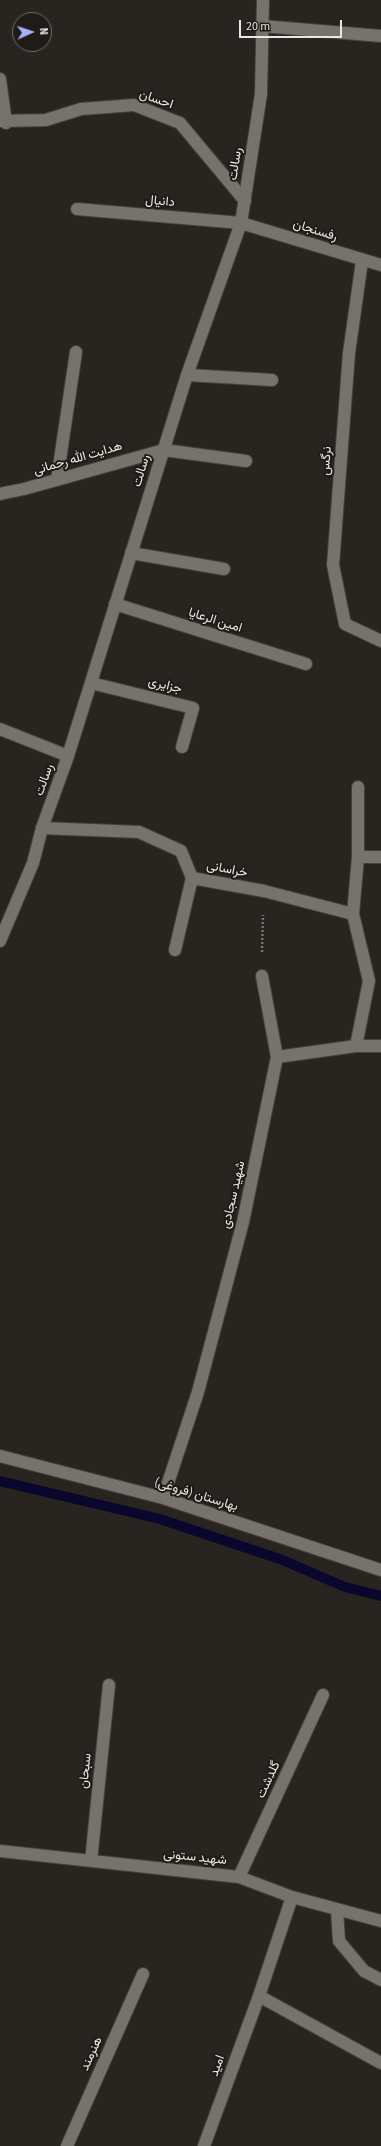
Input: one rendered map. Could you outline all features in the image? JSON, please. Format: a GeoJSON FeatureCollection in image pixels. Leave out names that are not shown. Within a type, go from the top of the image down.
{"type":"FeatureCollection","features":[{"type":"Feature","properties":{"kind":"street","name":"رسالت"},"geometry":{"type":"LineString","coordinates":[[0,941],[33,863],[42,828],[68,756],[187,375],[240,223],[261,94],[263,0]]}},
{"type":"Feature","properties":{"kind":"street"},"geometry":{"type":"LineString","coordinates":[[262,26],[381,36]]}},
{"type":"Feature","properties":{"kind":"street"},"geometry":{"type":"LineString","coordinates":[[0,80],[3,122]]}},
{"type":"Feature","properties":{"kind":"street","name":"احسان"},"geometry":{"type":"LineString","coordinates":[[3,122],[46,120],[81,109],[134,105],[180,123],[244,201]]}},
{"type":"Feature","properties":{"kind":"street","name":"دانیال"},"geometry":{"type":"LineString","coordinates":[[77,209],[240,223]]}},
{"type":"Feature","properties":{"kind":"street","name":"رفسنجان"},"geometry":{"type":"LineString","coordinates":[[240,223],[362,261],[381,265]]}},
{"type":"Feature","properties":{"kind":"street","name":"نرگس"},"geometry":{"type":"LineString","coordinates":[[362,261],[349,353],[333,565],[345,624],[381,641]]}},
{"type":"Feature","properties":{"kind":"street"},"geometry":{"type":"LineString","coordinates":[[56,480],[76,352]]}},
{"type":"Feature","properties":{"kind":"street"},"geometry":{"type":"LineString","coordinates":[[187,375],[272,380]]}},
{"type":"Feature","properties":{"kind":"street"},"geometry":{"type":"LineString","coordinates":[[164,450],[246,461]]}},
{"type":"Feature","properties":{"kind":"street","name":"هدایت الله رحمانی"},"geometry":{"type":"LineString","coordinates":[[0,494],[164,450]]}},
{"type":"Feature","properties":{"kind":"street"},"geometry":{"type":"LineString","coordinates":[[131,553],[224,569]]}},
{"type":"Feature","properties":{"kind":"street","name":"امین الرعایا"},"geometry":{"type":"LineString","coordinates":[[115,604],[306,664]]}},
{"type":"Feature","properties":{"kind":"street","name":"جزایری"},"geometry":{"type":"LineString","coordinates":[[91,683],[193,708],[182,747]]}},
{"type":"Feature","properties":{"kind":"street"},"geometry":{"type":"LineString","coordinates":[[0,729],[68,756]]}},
{"type":"Feature","properties":{"kind":"street"},"geometry":{"type":"LineString","coordinates":[[356,1046],[375,980],[354,914],[358,857],[358,787]]}},
{"type":"Feature","properties":{"kind":"street","name":"خراسانی"},"geometry":{"type":"LineString","coordinates":[[42,828],[139,832],[181,851],[192,878],[264,891],[354,914]]}},
{"type":"Feature","properties":{"kind":"street"},"geometry":{"type":"LineString","coordinates":[[358,857],[381,857]]}},
{"type":"Feature","properties":{"kind":"street"},"geometry":{"type":"LineString","coordinates":[[174,950],[192,878]]}},
{"type":"Feature","properties":{"kind":"street","name":"شهید سجادی"},"geometry":{"type":"LineString","coordinates":[[163,1498],[198,1392],[243,1222],[277,1057],[262,976]]}},
{"type":"Feature","properties":{"kind":"street"},"geometry":{"type":"LineString","coordinates":[[277,1057],[356,1046],[381,1046]]}},
{"type":"Feature","properties":{"kind":"street","name":"بهارستان (فروغی)"},"geometry":{"type":"LineString","coordinates":[[0,1456],[163,1498],[381,1570]]}},
{"type":"Feature","properties":{"kind":"street","name":"سبحان"},"geometry":{"type":"LineString","coordinates":[[90,1860],[109,1685]]}},
{"type":"Feature","properties":{"kind":"street","name":"گلدشت"},"geometry":{"type":"LineString","coordinates":[[239,1877],[324,1695]]}},
{"type":"Feature","properties":{"kind":"street","name":"شهید ستونی"},"geometry":{"type":"LineString","coordinates":[[0,1851],[239,1877],[292,1897],[381,1921]]}},
{"type":"Feature","properties":{"kind":"street","name":"امید"},"geometry":{"type":"LineString","coordinates":[[204,2146],[259,1996],[292,1897]]}},
{"type":"Feature","properties":{"kind":"street"},"geometry":{"type":"LineString","coordinates":[[337,1910],[339,1941],[364,1971],[381,1980]]}},
{"type":"Feature","properties":{"kind":"street","name":"هنرمند"},"geometry":{"type":"LineString","coordinates":[[67,2146],[143,1974]]}},
{"type":"Feature","properties":{"kind":"street"},"geometry":{"type":"LineString","coordinates":[[259,1996],[381,2063]]}},
{"type":"Feature","properties":{"kind":"path"},"geometry":{"type":"LineString","coordinates":[[262,976],[264,891]]}},
{"type":"Feature","properties":{"kind":"waterway"},"geometry":{"type":"LineString","coordinates":[[0,1481],[160,1519],[280,1559],[345,1587],[381,1596]]}}]}
